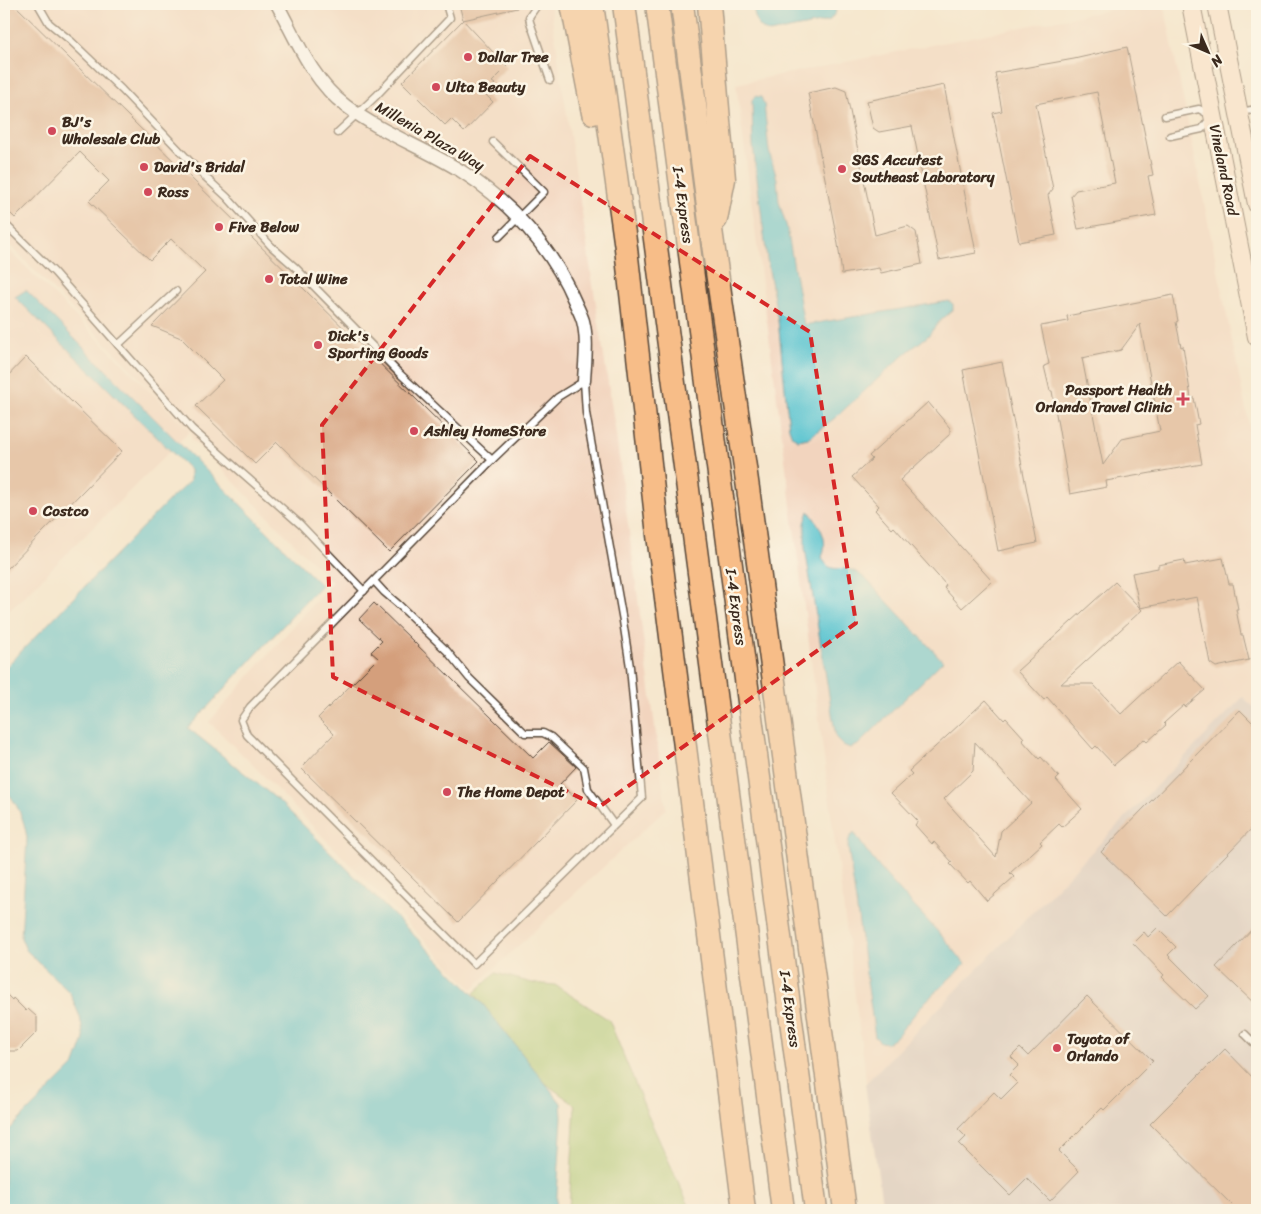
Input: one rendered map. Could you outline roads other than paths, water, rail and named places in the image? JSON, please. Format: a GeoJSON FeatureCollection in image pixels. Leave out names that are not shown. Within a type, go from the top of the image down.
{"type":"FeatureCollection","features":[{"type":"Feature","properties":{"kind":"highway"},"geometry":{"type":"LineString","coordinates":[[572,4],[596,132],[614,166]]}},
{"type":"Feature","properties":{"kind":"highway"},"geometry":{"type":"LineString","coordinates":[[592,4],[626,248],[658,535],[744,1210]]}},
{"type":"Feature","properties":{"kind":"highway"},"geometry":{"type":"LineString","coordinates":[[624,4],[783,1210]]}},
{"type":"Feature","properties":{"kind":"highway","name":"I-4 Express"},"geometry":{"type":"LineString","coordinates":[[657,4],[816,1210]]}},
{"type":"Feature","properties":{"kind":"highway"},"geometry":{"type":"LineString","coordinates":[[682,4],[845,1210]]}},
{"type":"Feature","properties":{"kind":"highway"},"geometry":{"type":"LineString","coordinates":[[709,4],[724,179],[712,237]]}},
{"type":"Feature","properties":{"kind":"street","name":"Millenia Plaza Way"},"geometry":{"type":"LineString","coordinates":[[277,4],[310,65],[333,94],[347,106],[393,135],[461,171],[490,191],[519,217],[545,250],[567,283],[583,320],[586,349],[584,381]]}},
{"type":"Feature","properties":{"kind":"street","name":"Vineland Road"},"geometry":{"type":"LineString","coordinates":[[1191,4],[1257,337]]}},
{"type":"Feature","properties":{"kind":"street","name":"Vineland Road"},"geometry":{"type":"LineString","coordinates":[[1217,4],[1257,204]]}},
{"type":"Feature","properties":{"kind":"street"},"geometry":{"type":"LineString","coordinates":[[1212,116],[1239,113]]}},
{"type":"Feature","properties":{"kind":"lane"},"geometry":{"type":"LineString","coordinates":[[38,4],[49,24],[71,40],[116,84],[203,175],[227,197],[271,246],[296,268],[398,372],[492,460]]}},
{"type":"Feature","properties":{"kind":"lane"},"geometry":{"type":"LineString","coordinates":[[337,133],[450,18],[446,4]]}},
{"type":"Feature","properties":{"kind":"lane"},"geometry":{"type":"LineString","coordinates":[[538,4],[530,17],[530,22],[550,80]]}},
{"type":"Feature","properties":{"kind":"lane"},"geometry":{"type":"LineString","coordinates":[[1165,116],[1199,109],[1212,116],[1202,129],[1170,136]]}},
{"type":"Feature","properties":{"kind":"lane"},"geometry":{"type":"LineString","coordinates":[[1239,113],[1257,109]]}},
{"type":"Feature","properties":{"kind":"lane"},"geometry":{"type":"LineString","coordinates":[[493,142],[544,192],[500,237]]}},
{"type":"Feature","properties":{"kind":"lane"},"geometry":{"type":"LineString","coordinates":[[4,223],[54,272],[192,429],[300,524],[364,591]]}},
{"type":"Feature","properties":{"kind":"lane"},"geometry":{"type":"LineString","coordinates":[[118,345],[176,291]]}},
{"type":"Feature","properties":{"kind":"lane"},"geometry":{"type":"LineString","coordinates":[[584,381],[586,413],[630,666],[642,798],[474,964],[247,735],[241,720],[250,708],[492,460],[558,397],[584,381]]}},
{"type":"Feature","properties":{"kind":"lane"},"geometry":{"type":"LineString","coordinates":[[374,581],[447,651],[469,678],[525,733],[543,733],[551,737],[584,768],[588,789],[614,824]]}},
{"type":"Feature","properties":{"kind":"lane"},"geometry":{"type":"LineString","coordinates":[[1245,1034],[1257,1046]]}},
{"type":"Feature","properties":{"kind":"water"},"geometry":{"type":"Polygon","coordinates":[[[753,4],[833,4],[836,12],[829,21],[769,33],[758,24],[753,4]]]}},
{"type":"Feature","properties":{"kind":"water"},"geometry":{"type":"Polygon","coordinates":[[[755,96],[761,97],[764,104],[769,151],[777,179],[779,202],[787,228],[804,325],[949,301],[953,304],[953,310],[938,323],[928,336],[905,354],[835,418],[808,438],[798,440],[792,436],[789,428],[778,320],[767,259],[753,145],[752,100],[755,96]]]}},
{"type":"Feature","properties":{"kind":"water"},"geometry":{"type":"Polygon","coordinates":[[[26,290],[321,585],[188,728],[279,801],[482,1003],[561,1103],[562,1117],[556,1210],[4,1210],[4,1135],[75,1064],[84,1039],[80,1017],[70,993],[26,950],[21,938],[27,838],[19,811],[13,799],[4,788],[4,669],[167,502],[190,481],[190,470],[15,297],[26,290]]]}},
{"type":"Feature","properties":{"kind":"water"},"geometry":{"type":"Polygon","coordinates":[[[809,511],[817,522],[824,538],[822,557],[827,565],[833,568],[852,570],[867,580],[943,661],[858,745],[850,748],[843,745],[836,738],[805,548],[805,523],[809,511]]]}},
{"type":"Feature","properties":{"kind":"water"},"geometry":{"type":"Polygon","coordinates":[[[854,832],[892,883],[952,947],[965,964],[924,1003],[895,1038],[887,1043],[880,1042],[875,1037],[848,846],[849,839],[854,832]]]}},
{"type":"Feature","properties":{"kind":"place","name":"Dollar Tree"},"geometry":{"type":"Point","coordinates":[468,57]}},
{"type":"Feature","properties":{"kind":"place","name":"Ulta Beauty"},"geometry":{"type":"Point","coordinates":[436,87]}},
{"type":"Feature","properties":{"kind":"place","name":"BJ's Wholesale Club"},"geometry":{"type":"Point","coordinates":[52,131]}},
{"type":"Feature","properties":{"kind":"place","name":"David's Bridal"},"geometry":{"type":"Point","coordinates":[144,167]}},
{"type":"Feature","properties":{"kind":"place","name":"SGS Accutest Southeast Laboratory"},"geometry":{"type":"Point","coordinates":[842,169]}},
{"type":"Feature","properties":{"kind":"place","name":"Ross"},"geometry":{"type":"Point","coordinates":[148,192]}},
{"type":"Feature","properties":{"kind":"place","name":"Five Below"},"geometry":{"type":"Point","coordinates":[219,227]}},
{"type":"Feature","properties":{"kind":"place","name":"Total Wine"},"geometry":{"type":"Point","coordinates":[269,279]}},
{"type":"Feature","properties":{"kind":"place","name":"Dick's Sporting Goods"},"geometry":{"type":"Point","coordinates":[318,345]}},
{"type":"Feature","properties":{"kind":"place","name":"Passport Health Orlando Travel Clinic"},"geometry":{"type":"Point","coordinates":[1183,399]}},
{"type":"Feature","properties":{"kind":"place","name":"Ashley HomeStore"},"geometry":{"type":"Point","coordinates":[414,431]}},
{"type":"Feature","properties":{"kind":"place","name":"Costco"},"geometry":{"type":"Point","coordinates":[33,511]}},
{"type":"Feature","properties":{"kind":"place","name":"The Home Depot"},"geometry":{"type":"Point","coordinates":[447,792]}},
{"type":"Feature","properties":{"kind":"place","name":"Toyota of Orlando"},"geometry":{"type":"Point","coordinates":[1057,1048]}}]}
